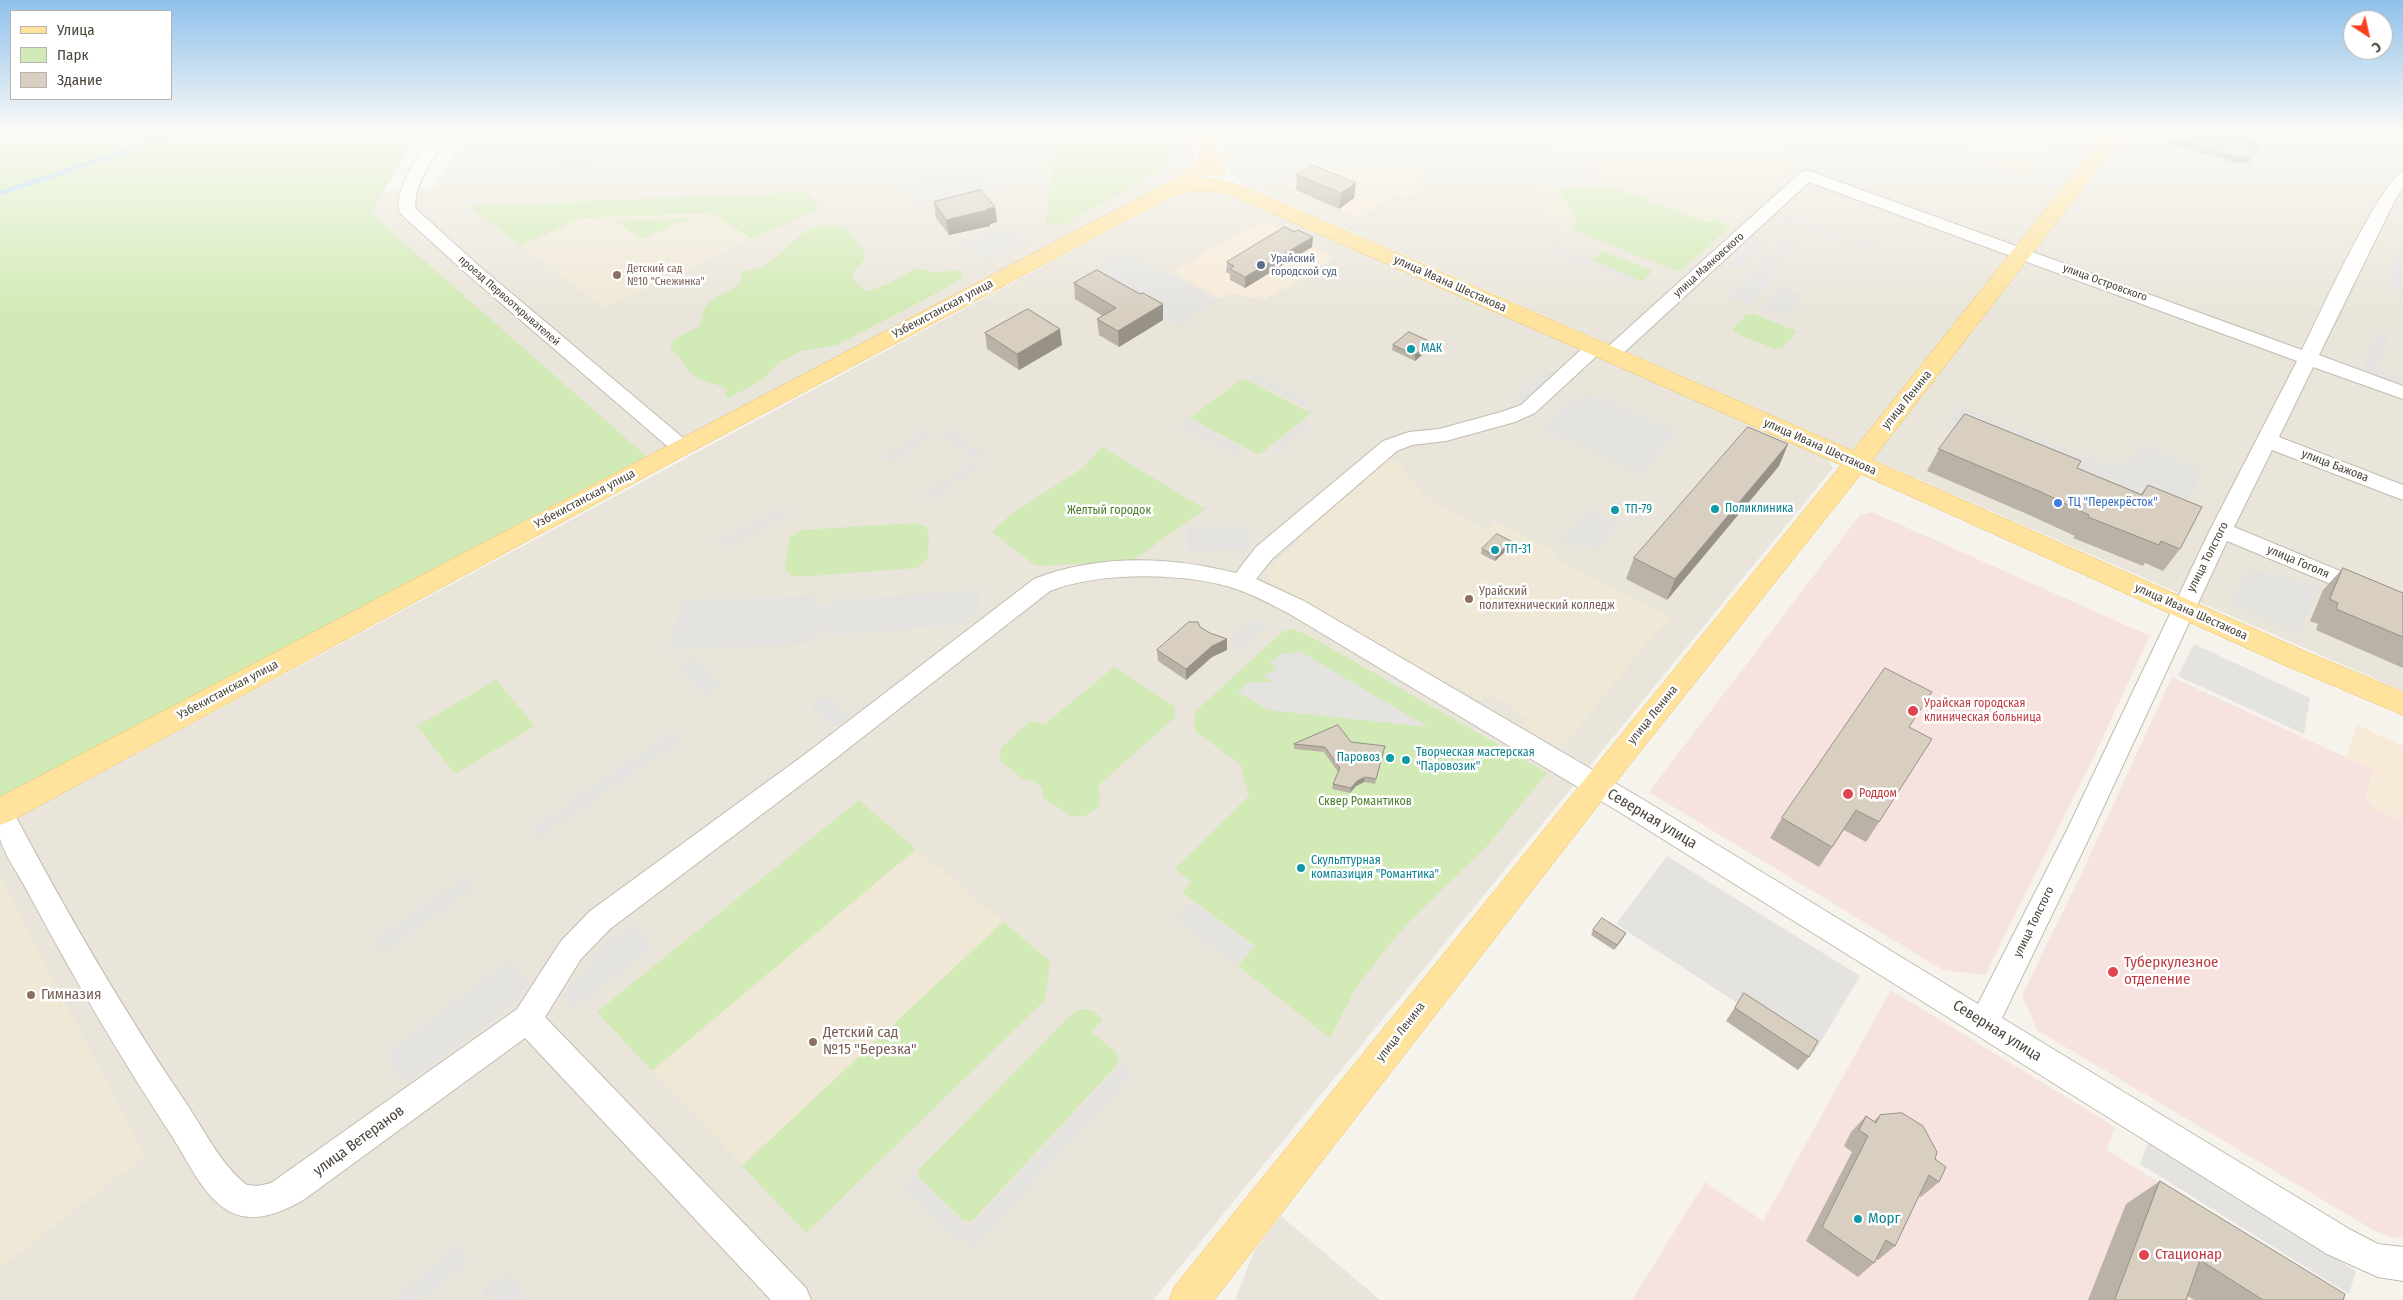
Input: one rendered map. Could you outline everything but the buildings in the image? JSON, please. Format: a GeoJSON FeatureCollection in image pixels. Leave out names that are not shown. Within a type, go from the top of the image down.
{"type":"FeatureCollection","features":[{"type":"Feature","properties":{"kind":"main road","name":"Узбекистанская улица"},"geometry":{"type":"LineString","coordinates":[[0,812],[681,447],[1166,192]]}},
{"type":"Feature","properties":{"kind":"main road","name":"улица Ивана Шестакова"},"geometry":{"type":"LineString","coordinates":[[1242,192],[2403,704]]}},
{"type":"Feature","properties":{"kind":"main road","name":"улица Ленина"},"geometry":{"type":"LineString","coordinates":[[1189,1300],[2071,192]]}},
{"type":"Feature","properties":{"kind":"street","name":"проезд Первооткрывателей"},"geometry":{"type":"LineString","coordinates":[[409,192],[406,203],[408,211],[473,270],[681,447]]}},
{"type":"Feature","properties":{"kind":"street","name":"улица Маяковского"},"geometry":{"type":"LineString","coordinates":[[1241,582],[1264,552],[1390,446],[1409,439],[1439,436],[1508,418],[1528,409],[1602,351],[1788,192]]}},
{"type":"Feature","properties":{"kind":"street","name":"улица Островского"},"geometry":{"type":"LineString","coordinates":[[1853,192],[2403,394]]}},
{"type":"Feature","properties":{"kind":"street","name":"улица Толстого"},"geometry":{"type":"LineString","coordinates":[[1984,1022],[2076,836],[2221,530],[2392,192]]}},
{"type":"Feature","properties":{"kind":"street","name":"улица Бажова"},"geometry":{"type":"LineString","coordinates":[[2267,440],[2403,492]]}},
{"type":"Feature","properties":{"kind":"street","name":"улица Гоголя"},"geometry":{"type":"LineString","coordinates":[[2221,530],[2403,606]]}},
{"type":"Feature","properties":{"kind":"street","name":"Северная улица"},"geometry":{"type":"LineString","coordinates":[[527,1019],[572,950],[600,920],[813,762],[1042,585],[1065,575],[1136,569],[1192,573],[1241,582],[1296,608],[1597,785],[2339,1242],[2372,1259],[2403,1264]]}},
{"type":"Feature","properties":{"kind":"street","name":"улица Ветеранов"},"geometry":{"type":"LineString","coordinates":[[0,812],[132,1048],[193,1141],[230,1192],[238,1199],[248,1202],[268,1201],[291,1190],[527,1019]]}},
{"type":"Feature","properties":{"kind":"street"},"geometry":{"type":"LineString","coordinates":[[527,1019],[794,1300]]}},
{"type":"Feature","properties":{"kind":"shaded area"},"geometry":{"type":"Polygon","coordinates":[[[382,192],[1152,192],[0,798],[0,319],[382,192]]]}},
{"type":"Feature","properties":{"kind":"shaded area","name":"Детский сад №10 \"Снежинка\""},"geometry":{"type":"Polygon","coordinates":[[[807,192],[820,208],[604,308],[469,206],[807,192]]]}},
{"type":"Feature","properties":{"kind":"shaded area"},"geometry":{"type":"Polygon","coordinates":[[[906,192],[989,192],[924,212],[906,192]]]}},
{"type":"Feature","properties":{"kind":"shaded area"},"geometry":{"type":"Polygon","coordinates":[[[1189,192],[1224,192],[1243,199],[1827,459],[1833,468],[1153,1300],[0,1300],[0,827],[1174,196],[1189,192]]]}},
{"type":"Feature","properties":{"kind":"shaded area"},"geometry":{"type":"Polygon","coordinates":[[[1260,192],[2403,192],[2403,691],[1260,192]]]}},
{"type":"Feature","properties":{"kind":"shaded area"},"geometry":{"type":"Polygon","coordinates":[[[1300,192],[1418,192],[1407,199],[1395,193],[1360,218],[1300,192]]]}},
{"type":"Feature","properties":{"kind":"shaded area"},"geometry":{"type":"Polygon","coordinates":[[[1538,192],[1766,192],[1680,272],[1551,221],[1538,192]]]}},
{"type":"Feature","properties":{"kind":"shaded area"},"geometry":{"type":"Polygon","coordinates":[[[1785,215],[1881,250],[1877,254],[1781,219],[1785,215]]]}},
{"type":"Feature","properties":{"kind":"shaded area"},"geometry":{"type":"Polygon","coordinates":[[[1263,221],[1335,257],[1265,300],[1259,296],[1251,298],[1234,293],[1220,298],[1173,271],[1263,221]]]}},
{"type":"Feature","properties":{"kind":"shaded area"},"geometry":{"type":"Polygon","coordinates":[[[1004,228],[1027,242],[988,263],[960,245],[969,243],[972,238],[1004,228]]]}},
{"type":"Feature","properties":{"kind":"shaded area"},"geometry":{"type":"Polygon","coordinates":[[[1757,239],[1767,243],[1739,269],[1729,266],[1757,239]]]}},
{"type":"Feature","properties":{"kind":"shaded area"},"geometry":{"type":"Polygon","coordinates":[[[1784,241],[1794,245],[1766,274],[1775,279],[1750,305],[1728,296],[1784,241]]]}},
{"type":"Feature","properties":{"kind":"shaded area"},"geometry":{"type":"Polygon","coordinates":[[[2403,241],[2403,294],[2388,288],[2393,259],[2403,241]]]}},
{"type":"Feature","properties":{"kind":"shaded area"},"geometry":{"type":"Polygon","coordinates":[[[1554,245],[1644,282],[1638,287],[1548,250],[1554,245]]]}},
{"type":"Feature","properties":{"kind":"shaded area"},"geometry":{"type":"Polygon","coordinates":[[[1126,250],[1217,302],[1177,326],[1086,273],[1126,250]]]}},
{"type":"Feature","properties":{"kind":"shaded area"},"geometry":{"type":"Polygon","coordinates":[[[1781,286],[1804,295],[1785,316],[1761,307],[1781,286]]]}},
{"type":"Feature","properties":{"kind":"shaded area"},"geometry":{"type":"Polygon","coordinates":[[[2377,332],[2389,336],[2376,370],[2403,380],[2403,386],[2361,372],[2377,332]]]}},
{"type":"Feature","properties":{"kind":"shaded area"},"geometry":{"type":"Polygon","coordinates":[[[1545,369],[1557,375],[1526,404],[1514,398],[1545,369]]]}},
{"type":"Feature","properties":{"kind":"shaded area"},"geometry":{"type":"Polygon","coordinates":[[[1258,375],[1310,402],[1304,407],[1251,380],[1258,375]]]}},
{"type":"Feature","properties":{"kind":"shaded area"},"geometry":{"type":"Polygon","coordinates":[[[1592,394],[1678,432],[1640,474],[1540,428],[1564,405],[1592,394]]]}},
{"type":"Feature","properties":{"kind":"shaded area"},"geometry":{"type":"Polygon","coordinates":[[[1961,406],[2106,465],[2130,461],[2140,444],[2204,470],[2186,504],[2186,527],[1945,428],[1961,406]]]}},
{"type":"Feature","properties":{"kind":"shaded area"},"geometry":{"type":"Polygon","coordinates":[[[1188,419],[1246,451],[1239,457],[1181,425],[1188,419]]]}},
{"type":"Feature","properties":{"kind":"shaded area"},"geometry":{"type":"Polygon","coordinates":[[[1303,422],[1311,426],[1278,453],[1270,448],[1303,422]]]}},
{"type":"Feature","properties":{"kind":"shaded area"},"geometry":{"type":"Polygon","coordinates":[[[948,429],[985,455],[977,460],[941,434],[948,429]]]}},
{"type":"Feature","properties":{"kind":"shaded area"},"geometry":{"type":"Polygon","coordinates":[[[927,430],[935,436],[889,463],[881,457],[927,430]]]}},
{"type":"Feature","properties":{"kind":"shaded area","name":"Урайский политехнический колледж"},"geometry":{"type":"Polygon","coordinates":[[[1387,457],[1397,461],[1425,496],[1486,530],[1496,521],[1552,550],[1556,558],[1672,618],[1657,631],[1561,749],[1523,727],[1530,719],[1487,694],[1480,701],[1268,580],[1270,567],[1300,540],[1293,536],[1387,457]]]}},
{"type":"Feature","properties":{"kind":"shaded area"},"geometry":{"type":"Polygon","coordinates":[[[977,461],[983,466],[929,499],[922,494],[977,461]]]}},
{"type":"Feature","properties":{"kind":"shaded area"},"geometry":{"type":"Polygon","coordinates":[[[787,504],[786,516],[732,546],[715,544],[787,504]]]}},
{"type":"Feature","properties":{"kind":"shaded area"},"geometry":{"type":"Polygon","coordinates":[[[1588,510],[1618,525],[1595,551],[1581,544],[1577,548],[1560,539],[1588,510]]]}},
{"type":"Feature","properties":{"kind":"shaded area","name":"Урайская городская клиническая больница"},"geometry":{"type":"Polygon","coordinates":[[[1872,512],[2150,636],[2088,769],[1985,975],[1943,970],[1649,792],[1860,515],[1872,512]]]}},
{"type":"Feature","properties":{"kind":"shaded area"},"geometry":{"type":"Polygon","coordinates":[[[1249,527],[1250,549],[1188,551],[1187,528],[1249,527]]]}},
{"type":"Feature","properties":{"kind":"shaded area"},"geometry":{"type":"Polygon","coordinates":[[[2247,569],[2293,578],[2319,588],[2298,635],[2230,605],[2247,569]]]}},
{"type":"Feature","properties":{"kind":"shaded area"},"geometry":{"type":"Polygon","coordinates":[[[980,590],[979,611],[960,625],[829,635],[828,630],[818,631],[812,635],[810,644],[669,649],[681,601],[817,595],[816,603],[822,606],[832,606],[834,600],[980,590]]]}},
{"type":"Feature","properties":{"kind":"shaded area"},"geometry":{"type":"Polygon","coordinates":[[[1255,618],[1267,625],[1240,650],[1228,642],[1255,618]]]}},
{"type":"Feature","properties":{"kind":"shaded area"},"geometry":{"type":"Polygon","coordinates":[[[2194,644],[2310,698],[2304,734],[2178,676],[2194,644]]]}},
{"type":"Feature","properties":{"kind":"shaded area"},"geometry":{"type":"Polygon","coordinates":[[[1301,652],[1428,727],[1268,710],[1238,692],[1248,682],[1272,682],[1263,674],[1278,670],[1270,663],[1281,654],[1301,652]]]}},
{"type":"Feature","properties":{"kind":"shaded area"},"geometry":{"type":"Polygon","coordinates":[[[692,657],[722,685],[706,696],[676,667],[692,657]]]}},
{"type":"Feature","properties":{"kind":"shaded area"},"geometry":{"type":"Polygon","coordinates":[[[2172,677],[2373,770],[2365,797],[2375,809],[2403,822],[2403,1236],[2392,1238],[2375,1231],[2037,1030],[2022,995],[2078,881],[2172,677]]]}},
{"type":"Feature","properties":{"kind":"shaded area"},"geometry":{"type":"Polygon","coordinates":[[[824,696],[850,715],[835,727],[810,707],[824,696]]]}},
{"type":"Feature","properties":{"kind":"shaded area"},"geometry":{"type":"Polygon","coordinates":[[[2357,725],[2403,746],[2403,822],[2375,809],[2365,796],[2373,770],[2346,758],[2357,725]]]}},
{"type":"Feature","properties":{"kind":"shaded area"},"geometry":{"type":"Polygon","coordinates":[[[674,731],[682,739],[539,838],[531,829],[674,731]]]}},
{"type":"Feature","properties":{"kind":"shaded area","name":"Детский сад №15 \"Березка\""},"geometry":{"type":"Polygon","coordinates":[[[859,800],[1050,961],[1045,1000],[806,1233],[597,1012],[859,800]]]}},
{"type":"Feature","properties":{"kind":"shaded area"},"geometry":{"type":"Polygon","coordinates":[[[1667,856],[1860,976],[1814,1053],[1616,924],[1667,856]]]}},
{"type":"Feature","properties":{"kind":"shaded area","name":"Гимназия"},"geometry":{"type":"Polygon","coordinates":[[[0,876],[145,1156],[0,1268],[0,876]]]}},
{"type":"Feature","properties":{"kind":"shaded area"},"geometry":{"type":"Polygon","coordinates":[[[466,876],[476,887],[383,952],[374,941],[466,876]]]}},
{"type":"Feature","properties":{"kind":"shaded area"},"geometry":{"type":"Polygon","coordinates":[[[1193,902],[1253,946],[1236,964],[1176,920],[1193,902]]]}},
{"type":"Feature","properties":{"kind":"shaded area"},"geometry":{"type":"Polygon","coordinates":[[[632,925],[654,947],[574,1008],[563,996],[604,945],[632,925]]]}},
{"type":"Feature","properties":{"kind":"shaded area"},"geometry":{"type":"Polygon","coordinates":[[[508,961],[530,985],[498,1016],[406,1083],[385,1055],[508,961]]]}},
{"type":"Feature","properties":{"kind":"shaded area"},"geometry":{"type":"Polygon","coordinates":[[[1891,990],[2115,1127],[2107,1150],[2350,1300],[1632,1300],[1705,1182],[1763,1221],[1891,990]]]}},
{"type":"Feature","properties":{"kind":"shaded area"},"geometry":{"type":"Polygon","coordinates":[[[1123,1064],[1134,1073],[972,1249],[961,1238],[1123,1064]]]}},
{"type":"Feature","properties":{"kind":"shaded area"},"geometry":{"type":"Polygon","coordinates":[[[2148,1143],[2356,1271],[2349,1294],[2140,1164],[2148,1143]]]}},
{"type":"Feature","properties":{"kind":"shaded area"},"geometry":{"type":"Polygon","coordinates":[[[913,1175],[967,1228],[956,1240],[902,1187],[913,1175]]]}},
{"type":"Feature","properties":{"kind":"shaded area"},"geometry":{"type":"Polygon","coordinates":[[[1281,1216],[1380,1300],[1235,1300],[1255,1249],[1281,1216]]]}},
{"type":"Feature","properties":{"kind":"shaded area"},"geometry":{"type":"Polygon","coordinates":[[[457,1246],[468,1261],[424,1300],[393,1300],[457,1246]]]}},
{"type":"Feature","properties":{"kind":"shaded area"},"geometry":{"type":"Polygon","coordinates":[[[506,1271],[529,1300],[488,1300],[482,1292],[506,1271]]]}},
{"type":"Feature","properties":{"kind":"green space"},"geometry":{"type":"Polygon","coordinates":[[[0,192],[383,192],[370,213],[646,456],[0,798],[0,192]]]}},
{"type":"Feature","properties":{"kind":"green space"},"geometry":{"type":"Polygon","coordinates":[[[807,192],[820,208],[752,239],[711,213],[582,218],[521,245],[469,206],[807,192]]]}},
{"type":"Feature","properties":{"kind":"green space"},"geometry":{"type":"Polygon","coordinates":[[[1050,192],[1124,192],[1062,225],[1051,226],[1046,222],[1050,192]]]}},
{"type":"Feature","properties":{"kind":"green space"},"geometry":{"type":"Polygon","coordinates":[[[1561,192],[1625,192],[1709,223],[1713,219],[1730,226],[1680,272],[1570,229],[1577,222],[1561,192]]]}},
{"type":"Feature","properties":{"kind":"green space"},"geometry":{"type":"Polygon","coordinates":[[[692,218],[642,239],[615,221],[692,218]]]}},
{"type":"Feature","properties":{"kind":"green space"},"geometry":{"type":"Polygon","coordinates":[[[832,225],[847,229],[865,253],[865,259],[854,271],[853,278],[865,291],[883,286],[917,268],[931,272],[963,271],[962,277],[948,287],[837,345],[801,351],[777,364],[764,379],[729,398],[724,396],[727,389],[694,376],[679,356],[671,349],[671,344],[676,338],[699,327],[705,308],[713,299],[739,285],[742,271],[764,265],[794,240],[813,228],[832,225]]]}},
{"type":"Feature","properties":{"kind":"green space"},"geometry":{"type":"Polygon","coordinates":[[[1603,251],[1653,271],[1642,281],[1592,260],[1603,251]]]}},
{"type":"Feature","properties":{"kind":"green space"},"geometry":{"type":"Polygon","coordinates":[[[1747,314],[1754,314],[1794,330],[1796,333],[1782,348],[1774,349],[1735,333],[1733,329],[1747,314]]]}},
{"type":"Feature","properties":{"kind":"green space"},"geometry":{"type":"Polygon","coordinates":[[[1243,378],[1311,413],[1259,455],[1190,418],[1243,378]]]}},
{"type":"Feature","properties":{"kind":"green space","name":"Желтый городок"},"geometry":{"type":"Polygon","coordinates":[[[1102,447],[1205,509],[1132,561],[1036,566],[992,532],[1010,515],[1084,467],[1102,447]]]}},
{"type":"Feature","properties":{"kind":"green space"},"geometry":{"type":"Polygon","coordinates":[[[915,523],[926,526],[929,534],[928,558],[917,568],[798,577],[792,576],[785,570],[789,538],[801,530],[915,523]]]}},
{"type":"Feature","properties":{"kind":"green space","name":"Сквер Романтиков"},"geometry":{"type":"Polygon","coordinates":[[[1292,629],[1308,635],[1547,773],[1488,845],[1410,921],[1390,944],[1355,989],[1330,1038],[1238,966],[1255,946],[1182,892],[1192,882],[1175,869],[1249,796],[1240,764],[1196,732],[1194,721],[1197,710],[1282,632],[1292,629]]]}},
{"type":"Feature","properties":{"kind":"green space"},"geometry":{"type":"Polygon","coordinates":[[[1114,667],[1175,707],[1175,717],[1099,785],[1100,805],[1087,815],[1073,817],[1042,797],[1043,788],[1031,780],[1025,781],[1000,760],[1001,748],[1030,721],[1045,724],[1114,667]]]}},
{"type":"Feature","properties":{"kind":"green space"},"geometry":{"type":"Polygon","coordinates":[[[496,680],[535,726],[455,774],[417,726],[496,680]]]}},
{"type":"Feature","properties":{"kind":"green space"},"geometry":{"type":"Polygon","coordinates":[[[859,800],[916,849],[652,1071],[597,1012],[859,800]]]}},
{"type":"Feature","properties":{"kind":"green space"},"geometry":{"type":"Polygon","coordinates":[[[1003,922],[1050,961],[1045,1000],[806,1233],[742,1166],[1003,922]]]}},
{"type":"Feature","properties":{"kind":"green space"},"geometry":{"type":"Polygon","coordinates":[[[1081,1009],[1092,1010],[1103,1019],[1091,1032],[1116,1052],[1119,1059],[1116,1066],[972,1221],[963,1220],[918,1176],[919,1169],[1075,1011],[1081,1009]]]}},
{"type":"Feature","properties":{"kind":"waterway"},"geometry":{"type":"LineString","coordinates":[[0,193],[4,192]]}},
{"type":"Feature","properties":{"kind":"place","name":"Урайский городской суд"},"geometry":{"type":"Point","coordinates":[1261,265]}},
{"type":"Feature","properties":{"kind":"place","name":"Детский сад №10 \"Снежинка\""},"geometry":{"type":"Point","coordinates":[617,275]}},
{"type":"Feature","properties":{"kind":"place","name":"МАК"},"geometry":{"type":"Point","coordinates":[1411,349]}},
{"type":"Feature","properties":{"kind":"place","name":"ТЦ \"Перекрёсток\""},"geometry":{"type":"Point","coordinates":[2058,503]}},
{"type":"Feature","properties":{"kind":"place","name":"Поликлиника"},"geometry":{"type":"Point","coordinates":[1715,509]}},
{"type":"Feature","properties":{"kind":"place","name":"ТП-79"},"geometry":{"type":"Point","coordinates":[1615,510]}},
{"type":"Feature","properties":{"kind":"place","name":"ТП-31"},"geometry":{"type":"Point","coordinates":[1495,550]}},
{"type":"Feature","properties":{"kind":"place","name":"Урайский политехнический колледж"},"geometry":{"type":"Point","coordinates":[1469,599]}},
{"type":"Feature","properties":{"kind":"place","name":"Урайская городская клиническая больница"},"geometry":{"type":"Point","coordinates":[1913,711]}},
{"type":"Feature","properties":{"kind":"place","name":"Паровоз"},"geometry":{"type":"Point","coordinates":[1390,758]}},
{"type":"Feature","properties":{"kind":"place","name":"Творческая мастерская \"Паровозик\""},"geometry":{"type":"Point","coordinates":[1406,760]}},
{"type":"Feature","properties":{"kind":"place","name":"Роддом"},"geometry":{"type":"Point","coordinates":[1848,794]}},
{"type":"Feature","properties":{"kind":"place","name":"Скульптурная компазиция \"Романтика\""},"geometry":{"type":"Point","coordinates":[1301,868]}},
{"type":"Feature","properties":{"kind":"place","name":"Туберкулезное отделение"},"geometry":{"type":"Point","coordinates":[2113,972]}},
{"type":"Feature","properties":{"kind":"place","name":"Гимназия"},"geometry":{"type":"Point","coordinates":[31,995]}},
{"type":"Feature","properties":{"kind":"place","name":"Детский сад №15 \"Березка\""},"geometry":{"type":"Point","coordinates":[813,1042]}},
{"type":"Feature","properties":{"kind":"place","name":"Морг"},"geometry":{"type":"Point","coordinates":[1858,1219]}},
{"type":"Feature","properties":{"kind":"place","name":"Стационар"},"geometry":{"type":"Point","coordinates":[2144,1255]}}]}
